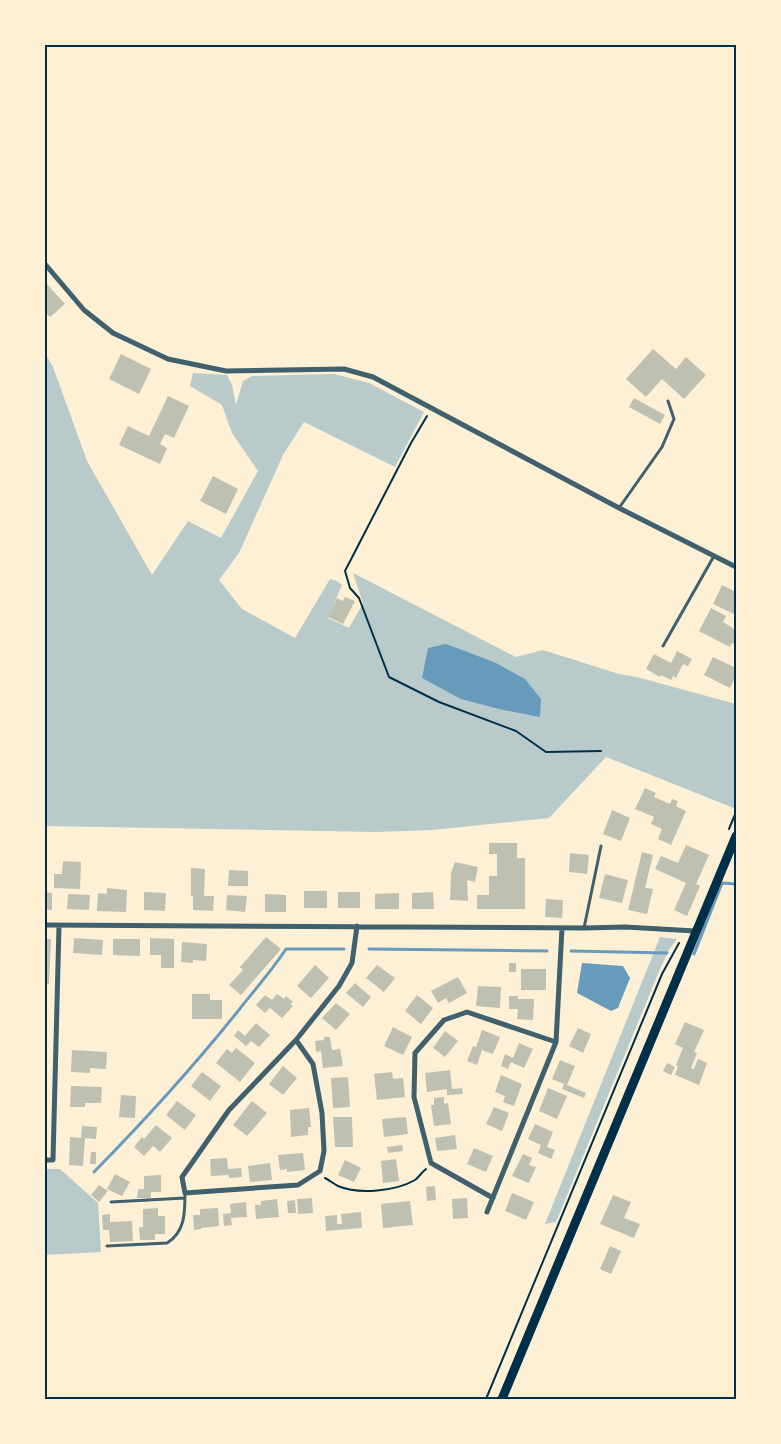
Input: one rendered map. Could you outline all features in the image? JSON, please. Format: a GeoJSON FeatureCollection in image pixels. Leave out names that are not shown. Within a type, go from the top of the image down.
{"type":"FeatureCollection","features":[{"type":"Feature","properties":{"kind":"main road"},"geometry":{"type":"LineString","coordinates":[[502,1399],[691,931],[736,836]]}},
{"type":"Feature","properties":{"kind":"street"},"geometry":{"type":"LineString","coordinates":[[45,264],[84,310],[113,333],[168,359],[226,371],[344,369],[373,377],[619,508],[736,567]]}},
{"type":"Feature","properties":{"kind":"street"},"geometry":{"type":"LineString","coordinates":[[45,926],[625,927],[691,931]]}},
{"type":"Feature","properties":{"kind":"street"},"geometry":{"type":"LineString","coordinates":[[45,1160],[54,1160],[59,926]]}},
{"type":"Feature","properties":{"kind":"street"},"geometry":{"type":"LineString","coordinates":[[296,1040],[313,1064],[322,1113],[324,1151],[320,1171],[298,1185],[185,1195],[182,1177],[229,1110],[296,1040],[339,986],[352,963],[357,926]]}},
{"type":"Feature","properties":{"kind":"street"},"geometry":{"type":"LineString","coordinates":[[487,1212],[556,1042],[562,928]]}},
{"type":"Feature","properties":{"kind":"street"},"geometry":{"type":"LineString","coordinates":[[493,1198],[430,1163],[414,1096],[415,1053],[444,1020],[467,1012],[556,1042]]}},
{"type":"Feature","properties":{"kind":"lane"},"geometry":{"type":"LineString","coordinates":[[619,508],[662,447],[674,419],[668,401]]}},
{"type":"Feature","properties":{"kind":"lane"},"geometry":{"type":"LineString","coordinates":[[663,646],[714,556]]}},
{"type":"Feature","properties":{"kind":"lane"},"geometry":{"type":"LineString","coordinates":[[584,928],[601,846]]}},
{"type":"Feature","properties":{"kind":"lane"},"geometry":{"type":"LineString","coordinates":[[107,1246],[167,1243],[174,1239],[182,1228],[185,1211],[185,1195],[111,1202]]}},
{"type":"Feature","properties":{"kind":"path"},"geometry":{"type":"LineString","coordinates":[[434,408],[411,443],[345,571],[350,588],[359,598],[389,677],[439,702],[516,731],[546,752],[601,751]]}},
{"type":"Feature","properties":{"kind":"path"},"geometry":{"type":"LineString","coordinates":[[728,830],[736,812]]}},
{"type":"Feature","properties":{"kind":"path"},"geometry":{"type":"LineString","coordinates":[[486,1399],[662,974],[691,931]]}},
{"type":"Feature","properties":{"kind":"path"},"geometry":{"type":"LineString","coordinates":[[320,1171],[325,1178],[339,1186],[356,1191],[377,1190],[397,1188],[417,1179],[430,1163]]}},
{"type":"Feature","properties":{"kind":"shaded area"},"geometry":{"type":"Polygon","coordinates":[[[45,353],[53,367],[87,461],[152,575],[188,521],[221,538],[258,471],[232,433],[222,405],[190,386],[193,373],[227,375],[232,385],[236,405],[243,381],[252,376],[334,374],[369,383],[424,412],[395,467],[304,422],[283,455],[239,553],[219,580],[242,609],[295,638],[330,579],[342,585],[328,618],[349,628],[363,603],[353,573],[516,657],[543,650],[619,674],[637,677],[736,704],[736,809],[606,757],[549,818],[432,830],[376,832],[45,826],[45,353]]]}},
{"type":"Feature","properties":{"kind":"shaded area"},"geometry":{"type":"Polygon","coordinates":[[[660,937],[677,939],[669,950],[660,969],[556,1222],[545,1224],[660,937]]]}},
{"type":"Feature","properties":{"kind":"shaded area"},"geometry":{"type":"Polygon","coordinates":[[[45,1169],[60,1169],[98,1203],[101,1252],[45,1255],[45,1169]]]}},
{"type":"Feature","properties":{"kind":"water"},"geometry":{"type":"Polygon","coordinates":[[[446,644],[494,662],[525,679],[541,699],[540,717],[461,699],[422,678],[428,648],[446,644]]]}},
{"type":"Feature","properties":{"kind":"water"},"geometry":{"type":"Polygon","coordinates":[[[582,963],[623,966],[630,978],[618,1008],[611,1011],[577,993],[582,963]]]}},
{"type":"Feature","properties":{"kind":"building"},"geometry":{"type":"Polygon","coordinates":[[[45,282],[65,304],[50,317],[45,312],[45,282]]]}},
{"type":"Feature","properties":{"kind":"building"},"geometry":{"type":"Polygon","coordinates":[[[653,349],[676,369],[686,357],[706,375],[684,399],[662,379],[646,397],[626,379],[653,349]]]}},
{"type":"Feature","properties":{"kind":"building"},"geometry":{"type":"Polygon","coordinates":[[[121,354],[151,369],[139,394],[109,379],[121,354]]]}},
{"type":"Feature","properties":{"kind":"building"},"geometry":{"type":"Polygon","coordinates":[[[168,396],[189,406],[174,438],[165,434],[160,444],[167,448],[160,464],[119,445],[128,426],[149,436],[168,396]]]}},
{"type":"Feature","properties":{"kind":"building"},"geometry":{"type":"Polygon","coordinates":[[[634,398],[665,415],[660,424],[629,407],[634,398]]]}},
{"type":"Feature","properties":{"kind":"building"},"geometry":{"type":"Polygon","coordinates":[[[213,476],[238,489],[226,514],[200,501],[213,476]]]}},
{"type":"Feature","properties":{"kind":"building"},"geometry":{"type":"Polygon","coordinates":[[[722,585],[736,592],[736,615],[713,604],[722,585]]]}},
{"type":"Feature","properties":{"kind":"building"},"geometry":{"type":"Polygon","coordinates":[[[345,597],[355,601],[343,624],[328,617],[337,598],[343,601],[345,597]]]}},
{"type":"Feature","properties":{"kind":"building"},"geometry":{"type":"Polygon","coordinates":[[[711,608],[726,616],[723,622],[736,630],[736,645],[732,643],[730,647],[699,631],[711,608]]]}},
{"type":"Feature","properties":{"kind":"building"},"geometry":{"type":"Polygon","coordinates":[[[677,651],[692,659],[688,666],[683,664],[676,678],[673,676],[671,680],[661,675],[660,677],[646,669],[654,654],[671,663],[677,651]]]}},
{"type":"Feature","properties":{"kind":"building"},"geometry":{"type":"Polygon","coordinates":[[[713,657],[736,668],[736,676],[730,688],[704,675],[713,657]]]}},
{"type":"Feature","properties":{"kind":"building"},"geometry":{"type":"Polygon","coordinates":[[[645,788],[656,793],[654,797],[670,804],[672,799],[678,801],[676,806],[686,811],[671,845],[658,839],[662,829],[651,824],[654,817],[635,809],[645,788]]]}},
{"type":"Feature","properties":{"kind":"building"},"geometry":{"type":"Polygon","coordinates":[[[612,810],[630,818],[621,841],[603,834],[612,810]]]}},
{"type":"Feature","properties":{"kind":"building"},"geometry":{"type":"Polygon","coordinates":[[[489,843],[517,843],[517,858],[525,858],[525,909],[477,909],[477,895],[489,895],[489,876],[497,876],[497,854],[489,854],[489,843]]]}},
{"type":"Feature","properties":{"kind":"building"},"geometry":{"type":"Polygon","coordinates":[[[686,845],[709,855],[696,884],[700,886],[687,916],[674,910],[686,883],[655,869],[661,856],[678,863],[686,845]]]}},
{"type":"Feature","properties":{"kind":"building"},"geometry":{"type":"Polygon","coordinates":[[[642,852],[653,855],[645,888],[653,889],[647,914],[628,910],[642,852]]]}},
{"type":"Feature","properties":{"kind":"building"},"geometry":{"type":"Polygon","coordinates":[[[570,853],[589,855],[587,874],[569,872],[570,853]]]}},
{"type":"Feature","properties":{"kind":"building"},"geometry":{"type":"Polygon","coordinates":[[[63,861],[81,862],[80,889],[54,888],[54,874],[62,874],[63,861]]]}},
{"type":"Feature","properties":{"kind":"building"},"geometry":{"type":"Polygon","coordinates":[[[455,862],[478,867],[475,882],[467,880],[468,901],[450,900],[451,873],[455,862]]]}},
{"type":"Feature","properties":{"kind":"building"},"geometry":{"type":"Polygon","coordinates":[[[191,868],[205,869],[204,896],[214,896],[213,911],[193,910],[191,868]]]}},
{"type":"Feature","properties":{"kind":"building"},"geometry":{"type":"Polygon","coordinates":[[[229,870],[248,871],[248,886],[228,886],[229,870]]]}},
{"type":"Feature","properties":{"kind":"building"},"geometry":{"type":"Polygon","coordinates":[[[605,874],[628,880],[622,903],[599,898],[605,874]]]}},
{"type":"Feature","properties":{"kind":"building"},"geometry":{"type":"Polygon","coordinates":[[[107,888],[127,890],[126,912],[97,911],[98,893],[107,894],[107,888]]]}},
{"type":"Feature","properties":{"kind":"building"},"geometry":{"type":"Polygon","coordinates":[[[304,891],[327,891],[327,908],[304,908],[304,891]]]}},
{"type":"Feature","properties":{"kind":"building"},"geometry":{"type":"Polygon","coordinates":[[[45,892],[52,893],[52,910],[45,909],[45,892]]]}},
{"type":"Feature","properties":{"kind":"building"},"geometry":{"type":"Polygon","coordinates":[[[144,892],[166,893],[165,911],[144,910],[144,892]]]}},
{"type":"Feature","properties":{"kind":"building"},"geometry":{"type":"Polygon","coordinates":[[[338,892],[360,892],[360,908],[338,908],[338,892]]]}},
{"type":"Feature","properties":{"kind":"building"},"geometry":{"type":"Polygon","coordinates":[[[433,892],[434,909],[412,909],[412,893],[433,892]]]}},
{"type":"Feature","properties":{"kind":"building"},"geometry":{"type":"Polygon","coordinates":[[[399,893],[399,909],[375,909],[375,894],[399,893]]]}},
{"type":"Feature","properties":{"kind":"building"},"geometry":{"type":"Polygon","coordinates":[[[68,894],[90,895],[89,910],[67,909],[68,894]]]}},
{"type":"Feature","properties":{"kind":"building"},"geometry":{"type":"Polygon","coordinates":[[[265,894],[286,895],[286,912],[265,912],[265,894]]]}},
{"type":"Feature","properties":{"kind":"building"},"geometry":{"type":"Polygon","coordinates":[[[227,895],[247,896],[245,912],[226,910],[227,895]]]}},
{"type":"Feature","properties":{"kind":"building"},"geometry":{"type":"Polygon","coordinates":[[[546,899],[563,900],[562,918],[545,917],[546,899]]]}},
{"type":"Feature","properties":{"kind":"building"},"geometry":{"type":"Polygon","coordinates":[[[266,937],[281,949],[241,995],[229,985],[243,970],[240,967],[266,937]]]}},
{"type":"Feature","properties":{"kind":"building"},"geometry":{"type":"Polygon","coordinates":[[[74,938],[103,940],[102,955],[73,953],[74,938]]]}},
{"type":"Feature","properties":{"kind":"building"},"geometry":{"type":"Polygon","coordinates":[[[150,938],[174,939],[174,968],[161,968],[161,955],[150,955],[150,938]]]}},
{"type":"Feature","properties":{"kind":"building"},"geometry":{"type":"Polygon","coordinates":[[[45,939],[51,939],[49,984],[45,984],[45,939]]]}},
{"type":"Feature","properties":{"kind":"building"},"geometry":{"type":"Polygon","coordinates":[[[113,939],[140,939],[140,956],[113,955],[113,939]]]}},
{"type":"Feature","properties":{"kind":"building"},"geometry":{"type":"Polygon","coordinates":[[[182,942],[207,944],[206,961],[193,960],[193,963],[181,962],[182,942]]]}},
{"type":"Feature","properties":{"kind":"building"},"geometry":{"type":"Polygon","coordinates":[[[509,963],[516,963],[516,972],[509,972],[509,963]]]}},
{"type":"Feature","properties":{"kind":"building"},"geometry":{"type":"Polygon","coordinates":[[[315,965],[329,978],[311,998],[297,986],[315,965]]]}},
{"type":"Feature","properties":{"kind":"building"},"geometry":{"type":"Polygon","coordinates":[[[377,965],[395,978],[384,992],[366,978],[377,965]]]}},
{"type":"Feature","properties":{"kind":"building"},"geometry":{"type":"Polygon","coordinates":[[[521,969],[546,969],[546,990],[521,990],[521,969]]]}},
{"type":"Feature","properties":{"kind":"building"},"geometry":{"type":"Polygon","coordinates":[[[458,977],[467,993],[449,1003],[446,998],[438,1003],[431,991],[458,977]]]}},
{"type":"Feature","properties":{"kind":"building"},"geometry":{"type":"Polygon","coordinates":[[[355,983],[371,997],[363,1007],[346,993],[355,983]]]}},
{"type":"Feature","properties":{"kind":"building"},"geometry":{"type":"Polygon","coordinates":[[[478,986],[501,987],[500,1008],[476,1006],[478,986]]]}},
{"type":"Feature","properties":{"kind":"building"},"geometry":{"type":"Polygon","coordinates":[[[192,994],[210,994],[210,1000],[222,1000],[222,1019],[192,1019],[192,994]]]}},
{"type":"Feature","properties":{"kind":"building"},"geometry":{"type":"Polygon","coordinates":[[[277,994],[284,999],[286,996],[293,1002],[290,1004],[293,1006],[282,1018],[270,1008],[265,1013],[256,1005],[265,995],[272,1000],[277,994]]]}},
{"type":"Feature","properties":{"kind":"building"},"geometry":{"type":"Polygon","coordinates":[[[417,995],[433,1008],[421,1024],[405,1011],[417,995]]]}},
{"type":"Feature","properties":{"kind":"building"},"geometry":{"type":"Polygon","coordinates":[[[509,996],[518,996],[518,999],[534,999],[533,1020],[517,1019],[518,1009],[509,1009],[509,996]]]}},
{"type":"Feature","properties":{"kind":"building"},"geometry":{"type":"Polygon","coordinates":[[[336,1003],[350,1014],[336,1030],[322,1018],[336,1003]]]}},
{"type":"Feature","properties":{"kind":"building"},"geometry":{"type":"Polygon","coordinates":[[[685,1022],[704,1030],[694,1052],[697,1053],[691,1068],[694,1069],[698,1059],[707,1063],[699,1085],[675,1075],[678,1066],[676,1065],[683,1048],[675,1044],[685,1022]]]}},
{"type":"Feature","properties":{"kind":"building"},"geometry":{"type":"Polygon","coordinates":[[[256,1023],[270,1035],[259,1047],[251,1041],[246,1046],[234,1036],[238,1030],[245,1036],[256,1023]]]}},
{"type":"Feature","properties":{"kind":"building"},"geometry":{"type":"Polygon","coordinates":[[[393,1027],[412,1037],[403,1055],[384,1046],[393,1027]]]}},
{"type":"Feature","properties":{"kind":"building"},"geometry":{"type":"Polygon","coordinates":[[[578,1028],[591,1034],[583,1053],[569,1046],[578,1028]]]}},
{"type":"Feature","properties":{"kind":"building"},"geometry":{"type":"Polygon","coordinates":[[[482,1030],[500,1037],[493,1054],[482,1050],[477,1065],[467,1061],[473,1046],[476,1047],[482,1030]]]}},
{"type":"Feature","properties":{"kind":"building"},"geometry":{"type":"Polygon","coordinates":[[[445,1031],[458,1041],[445,1057],[433,1048],[445,1031]]]}},
{"type":"Feature","properties":{"kind":"building"},"geometry":{"type":"Polygon","coordinates":[[[324,1037],[330,1037],[332,1050],[340,1049],[343,1066],[323,1068],[321,1051],[316,1052],[315,1041],[324,1040],[324,1037]]]}},
{"type":"Feature","properties":{"kind":"building"},"geometry":{"type":"Polygon","coordinates":[[[519,1043],[533,1049],[524,1068],[511,1062],[508,1069],[501,1066],[505,1054],[513,1058],[519,1043]]]}},
{"type":"Feature","properties":{"kind":"building"},"geometry":{"type":"Polygon","coordinates":[[[236,1048],[255,1063],[240,1082],[216,1063],[227,1049],[232,1053],[236,1048]]]}},
{"type":"Feature","properties":{"kind":"building"},"geometry":{"type":"Polygon","coordinates":[[[72,1050],[107,1052],[106,1069],[90,1068],[90,1073],[71,1072],[72,1050]]]}},
{"type":"Feature","properties":{"kind":"building"},"geometry":{"type":"Polygon","coordinates":[[[560,1060],[575,1066],[567,1085],[586,1093],[584,1098],[562,1089],[564,1084],[552,1079],[560,1060]]]}},
{"type":"Feature","properties":{"kind":"building"},"geometry":{"type":"Polygon","coordinates":[[[667,1063],[675,1067],[671,1075],[663,1071],[667,1063]]]}},
{"type":"Feature","properties":{"kind":"building"},"geometry":{"type":"Polygon","coordinates":[[[283,1066],[297,1078],[283,1095],[269,1084],[283,1066]]]}},
{"type":"Feature","properties":{"kind":"building"},"geometry":{"type":"Polygon","coordinates":[[[450,1070],[452,1089],[462,1088],[463,1094],[447,1095],[447,1089],[427,1092],[425,1073],[450,1070]]]}},
{"type":"Feature","properties":{"kind":"building"},"geometry":{"type":"Polygon","coordinates":[[[202,1072],[221,1086],[210,1101],[191,1086],[202,1072]]]}},
{"type":"Feature","properties":{"kind":"building"},"geometry":{"type":"Polygon","coordinates":[[[392,1072],[393,1079],[403,1078],[405,1097],[377,1100],[374,1074],[392,1072]]]}},
{"type":"Feature","properties":{"kind":"building"},"geometry":{"type":"Polygon","coordinates":[[[501,1075],[522,1084],[514,1106],[503,1102],[505,1096],[495,1092],[501,1075]]]}},
{"type":"Feature","properties":{"kind":"building"},"geometry":{"type":"Polygon","coordinates":[[[348,1077],[350,1107],[333,1108],[331,1078],[348,1077]]]}},
{"type":"Feature","properties":{"kind":"building"},"geometry":{"type":"Polygon","coordinates":[[[71,1086],[102,1087],[101,1103],[85,1103],[85,1107],[70,1107],[71,1086]]]}},
{"type":"Feature","properties":{"kind":"building"},"geometry":{"type":"Polygon","coordinates":[[[548,1088],[567,1096],[557,1119],[539,1111],[548,1088]]]}},
{"type":"Feature","properties":{"kind":"building"},"geometry":{"type":"Polygon","coordinates":[[[121,1095],[136,1096],[135,1118],[119,1117],[121,1095]]]}},
{"type":"Feature","properties":{"kind":"building"},"geometry":{"type":"Polygon","coordinates":[[[444,1097],[444,1104],[448,1103],[451,1124],[434,1126],[431,1105],[434,1105],[434,1098],[444,1097]]]}},
{"type":"Feature","properties":{"kind":"building"},"geometry":{"type":"Polygon","coordinates":[[[177,1101],[196,1115],[185,1130],[166,1115],[177,1101]]]}},
{"type":"Feature","properties":{"kind":"building"},"geometry":{"type":"Polygon","coordinates":[[[252,1101],[267,1113],[247,1136],[233,1125],[252,1101]]]}},
{"type":"Feature","properties":{"kind":"building"},"geometry":{"type":"Polygon","coordinates":[[[494,1107],[509,1113],[502,1131],[486,1124],[494,1107]]]}},
{"type":"Feature","properties":{"kind":"building"},"geometry":{"type":"Polygon","coordinates":[[[309,1108],[311,1127],[308,1127],[308,1135],[291,1137],[290,1110],[309,1108]]]}},
{"type":"Feature","properties":{"kind":"building"},"geometry":{"type":"Polygon","coordinates":[[[333,1117],[352,1117],[353,1147],[335,1147],[333,1117]]]}},
{"type":"Feature","properties":{"kind":"building"},"geometry":{"type":"Polygon","coordinates":[[[406,1117],[408,1134],[384,1137],[382,1119],[406,1117]]]}},
{"type":"Feature","properties":{"kind":"building"},"geometry":{"type":"Polygon","coordinates":[[[535,1124],[553,1132],[547,1147],[555,1150],[551,1159],[538,1153],[541,1145],[528,1139],[535,1124]]]}},
{"type":"Feature","properties":{"kind":"building"},"geometry":{"type":"Polygon","coordinates":[[[156,1125],[172,1138],[160,1152],[153,1146],[144,1156],[134,1147],[156,1125]]]}},
{"type":"Feature","properties":{"kind":"building"},"geometry":{"type":"Polygon","coordinates":[[[82,1126],[97,1127],[96,1139],[85,1138],[83,1166],[69,1165],[70,1137],[81,1138],[82,1126]]]}},
{"type":"Feature","properties":{"kind":"building"},"geometry":{"type":"Polygon","coordinates":[[[455,1135],[457,1149],[437,1151],[435,1138],[455,1135]]]}},
{"type":"Feature","properties":{"kind":"building"},"geometry":{"type":"Polygon","coordinates":[[[402,1145],[403,1151],[388,1153],[387,1147],[402,1145]]]}},
{"type":"Feature","properties":{"kind":"building"},"geometry":{"type":"Polygon","coordinates":[[[474,1148],[493,1156],[486,1172],[467,1164],[474,1148]]]}},
{"type":"Feature","properties":{"kind":"building"},"geometry":{"type":"Polygon","coordinates":[[[91,1152],[96,1152],[96,1164],[90,1164],[91,1152]]]}},
{"type":"Feature","properties":{"kind":"building"},"geometry":{"type":"Polygon","coordinates":[[[303,1153],[305,1170],[287,1172],[287,1169],[280,1170],[278,1155],[303,1153]]]}},
{"type":"Feature","properties":{"kind":"building"},"geometry":{"type":"Polygon","coordinates":[[[523,1154],[532,1158],[529,1165],[536,1167],[529,1183],[512,1176],[523,1154]]]}},
{"type":"Feature","properties":{"kind":"building"},"geometry":{"type":"Polygon","coordinates":[[[227,1158],[228,1169],[241,1168],[242,1177],[229,1178],[229,1175],[211,1176],[210,1159],[227,1158]]]}},
{"type":"Feature","properties":{"kind":"building"},"geometry":{"type":"Polygon","coordinates":[[[396,1159],[399,1181],[383,1183],[381,1161],[396,1159]]]}},
{"type":"Feature","properties":{"kind":"building"},"geometry":{"type":"Polygon","coordinates":[[[345,1160],[361,1168],[354,1182],[338,1175],[345,1160]]]}},
{"type":"Feature","properties":{"kind":"building"},"geometry":{"type":"Polygon","coordinates":[[[270,1163],[272,1180],[250,1182],[248,1166],[270,1163]]]}},
{"type":"Feature","properties":{"kind":"building"},"geometry":{"type":"Polygon","coordinates":[[[115,1174],[130,1182],[122,1196],[107,1189],[115,1174]]]}},
{"type":"Feature","properties":{"kind":"building"},"geometry":{"type":"Polygon","coordinates":[[[161,1175],[161,1192],[151,1192],[151,1198],[137,1198],[138,1189],[144,1189],[144,1176],[161,1175]]]}},
{"type":"Feature","properties":{"kind":"building"},"geometry":{"type":"Polygon","coordinates":[[[99,1185],[108,1191],[99,1202],[91,1195],[99,1185]]]}},
{"type":"Feature","properties":{"kind":"building"},"geometry":{"type":"Polygon","coordinates":[[[435,1186],[436,1200],[427,1201],[426,1187],[435,1186]]]}},
{"type":"Feature","properties":{"kind":"building"},"geometry":{"type":"Polygon","coordinates":[[[512,1193],[534,1202],[526,1220],[505,1211],[512,1193]]]}},
{"type":"Feature","properties":{"kind":"building"},"geometry":{"type":"Polygon","coordinates":[[[613,1195],[631,1202],[624,1218],[640,1224],[634,1238],[600,1224],[613,1195]]]}},
{"type":"Feature","properties":{"kind":"building"},"geometry":{"type":"Polygon","coordinates":[[[312,1198],[313,1213],[298,1214],[297,1199],[312,1198]]]}},
{"type":"Feature","properties":{"kind":"building"},"geometry":{"type":"Polygon","coordinates":[[[467,1198],[468,1218],[453,1219],[452,1199],[467,1198]]]}},
{"type":"Feature","properties":{"kind":"building"},"geometry":{"type":"Polygon","coordinates":[[[277,1199],[279,1217],[256,1219],[255,1205],[261,1205],[261,1201],[277,1199]]]}},
{"type":"Feature","properties":{"kind":"building"},"geometry":{"type":"Polygon","coordinates":[[[295,1200],[296,1213],[288,1213],[287,1201],[295,1200]]]}},
{"type":"Feature","properties":{"kind":"building"},"geometry":{"type":"Polygon","coordinates":[[[410,1201],[413,1225],[383,1228],[381,1204],[410,1201]]]}},
{"type":"Feature","properties":{"kind":"building"},"geometry":{"type":"Polygon","coordinates":[[[246,1202],[247,1217],[231,1218],[232,1225],[224,1226],[223,1214],[231,1213],[230,1204],[246,1202]]]}},
{"type":"Feature","properties":{"kind":"building"},"geometry":{"type":"Polygon","coordinates":[[[158,1208],[158,1216],[165,1216],[165,1234],[155,1234],[155,1240],[140,1240],[139,1227],[143,1227],[143,1209],[158,1208]]]}},
{"type":"Feature","properties":{"kind":"building"},"geometry":{"type":"Polygon","coordinates":[[[218,1208],[219,1226],[194,1230],[193,1215],[200,1215],[200,1209],[218,1208]]]}},
{"type":"Feature","properties":{"kind":"building"},"geometry":{"type":"Polygon","coordinates":[[[361,1212],[362,1228],[326,1231],[325,1216],[337,1215],[337,1224],[342,1224],[341,1214],[361,1212]]]}},
{"type":"Feature","properties":{"kind":"building"},"geometry":{"type":"Polygon","coordinates":[[[110,1214],[110,1222],[132,1221],[133,1241],[110,1242],[109,1230],[103,1230],[102,1215],[110,1214]]]}},
{"type":"Feature","properties":{"kind":"building"},"geometry":{"type":"Polygon","coordinates":[[[610,1246],[621,1251],[611,1274],[600,1269],[610,1246]]]}},
{"type":"Feature","properties":{"kind":"waterway"},"geometry":{"type":"LineString","coordinates":[[694,954],[722,883],[736,884]]}},
{"type":"Feature","properties":{"kind":"waterway"},"geometry":{"type":"LineString","coordinates":[[94,1172],[189,1070],[225,1028],[286,949],[344,949]]}},
{"type":"Feature","properties":{"kind":"waterway"},"geometry":{"type":"LineString","coordinates":[[369,949],[547,951]]}},
{"type":"Feature","properties":{"kind":"waterway"},"geometry":{"type":"LineString","coordinates":[[571,951],[667,953]]}}]}
